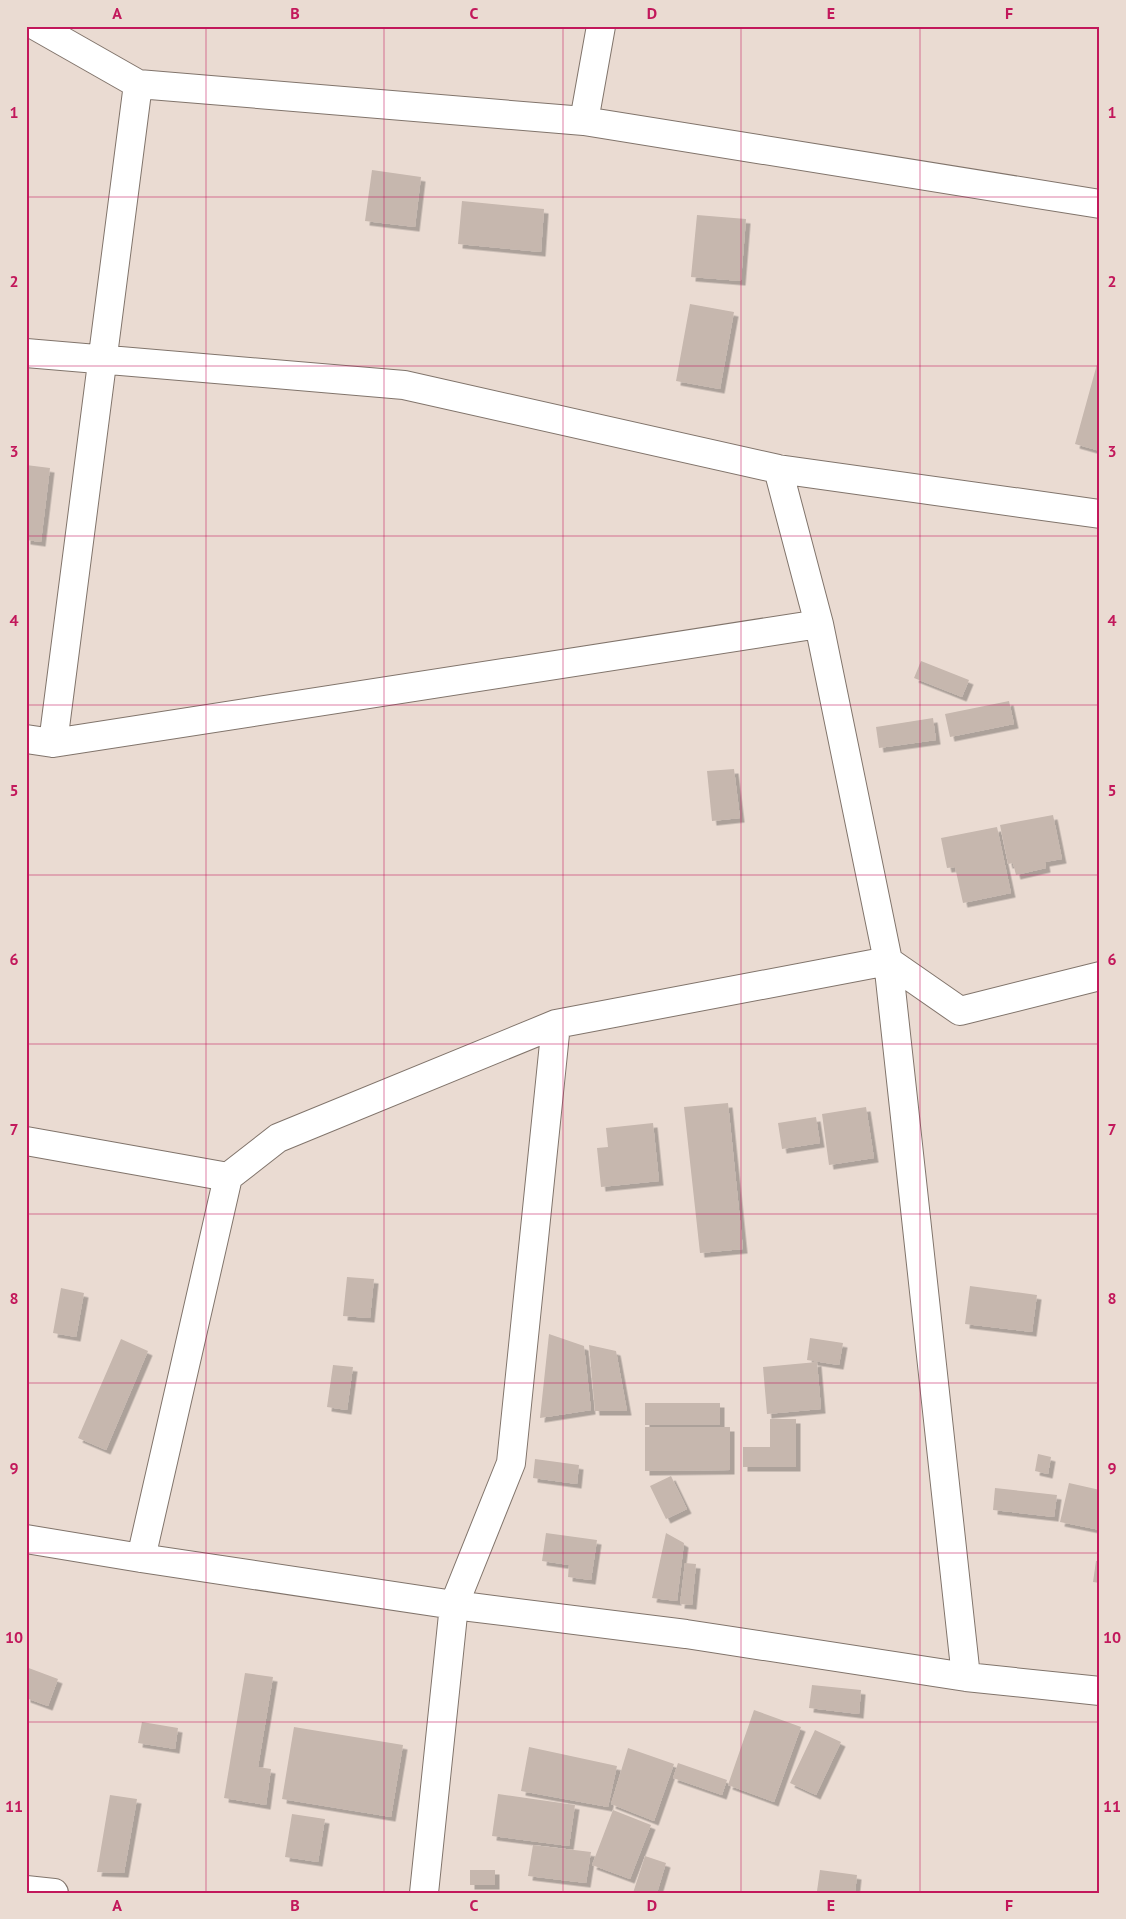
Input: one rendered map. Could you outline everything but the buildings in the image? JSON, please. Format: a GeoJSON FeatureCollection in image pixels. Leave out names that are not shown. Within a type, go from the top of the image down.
{"type":"FeatureCollection","features":[{"type":"Feature","properties":{"kind":"street"},"geometry":{"type":"LineString","coordinates":[[36,26],[138,84],[584,121],[1100,204]]}},
{"type":"Feature","properties":{"kind":"street"},"geometry":{"type":"LineString","coordinates":[[584,121],[601,26]]}},
{"type":"Feature","properties":{"kind":"street"},"geometry":{"type":"LineString","coordinates":[[53,743],[138,84]]}},
{"type":"Feature","properties":{"kind":"street"},"geometry":{"type":"LineString","coordinates":[[26,353],[404,384],[778,469],[1100,514]]}},
{"type":"Feature","properties":{"kind":"street"},"geometry":{"type":"LineString","coordinates":[[778,469],[819,624],[888,961],[966,1677]]}},
{"type":"Feature","properties":{"kind":"street"},"geometry":{"type":"LineString","coordinates":[[26,739],[53,743],[819,624]]}},
{"type":"Feature","properties":{"kind":"street"},"geometry":{"type":"LineString","coordinates":[[141,1558],[228,1177],[278,1138],[556,1024],[888,961],[960,1011],[1100,976]]}},
{"type":"Feature","properties":{"kind":"street"},"geometry":{"type":"LineString","coordinates":[[424,1893],[454,1605],[511,1463],[556,1024]]}},
{"type":"Feature","properties":{"kind":"street"},"geometry":{"type":"LineString","coordinates":[[26,1141],[228,1177]]}},
{"type":"Feature","properties":{"kind":"street"},"geometry":{"type":"LineString","coordinates":[[26,1539],[454,1605],[686,1634],[966,1677],[1100,1691]]}}]}
